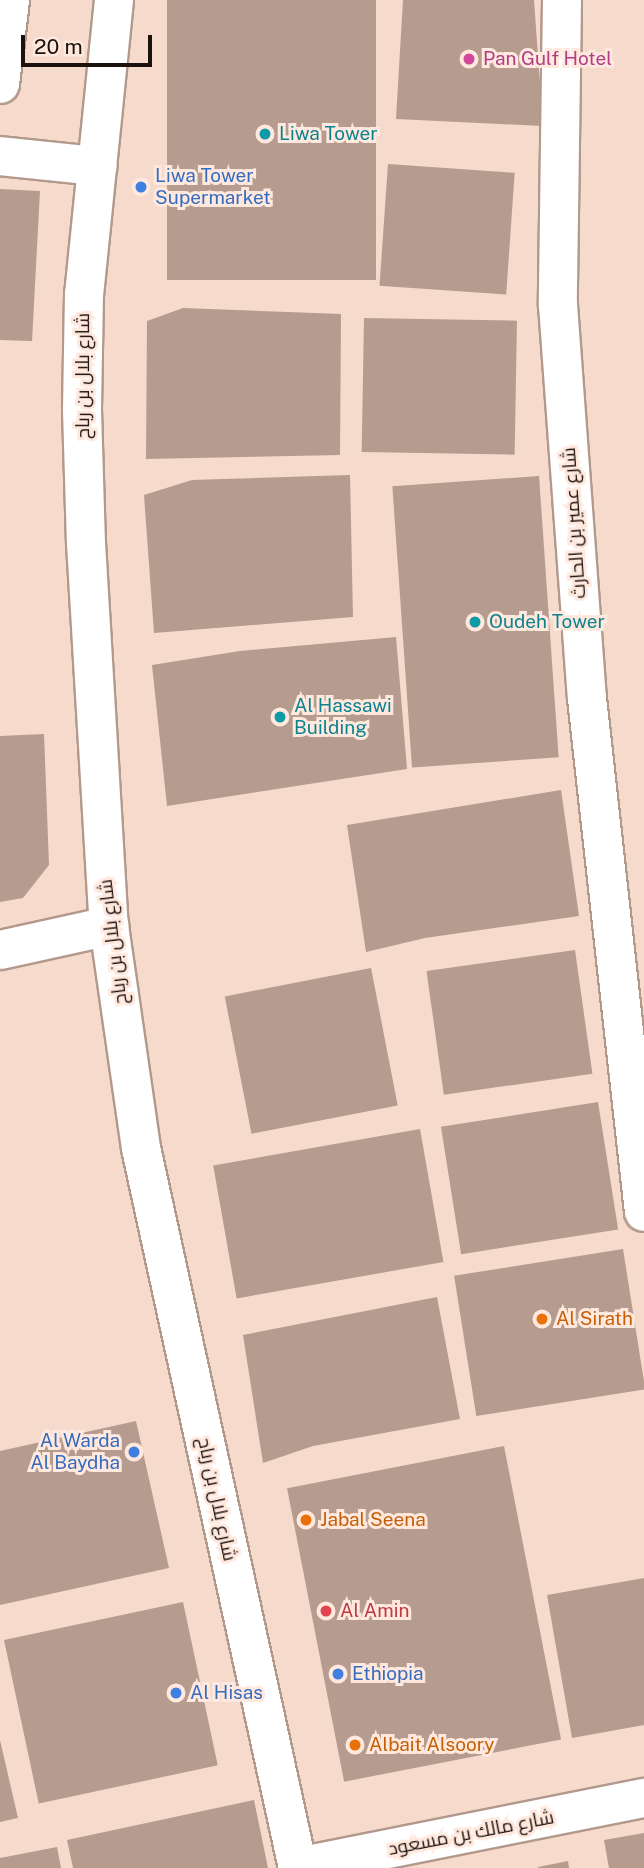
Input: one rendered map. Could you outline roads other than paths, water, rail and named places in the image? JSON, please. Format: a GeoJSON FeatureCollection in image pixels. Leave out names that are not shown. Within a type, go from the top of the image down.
{"type":"FeatureCollection","features":[{"type":"Feature","properties":{"kind":"street"},"geometry":{"type":"LineString","coordinates":[[0,83],[10,0]]}},
{"type":"Feature","properties":{"kind":"street","name":"شارع بلال بن رباح"},"geometry":{"type":"LineString","coordinates":[[114,0],[84,294],[82,410],[86,543],[109,926],[141,1148],[298,1868]]}},
{"type":"Feature","properties":{"kind":"street","name":"شارع عمير بن الحارث"},"geometry":{"type":"LineString","coordinates":[[562,0],[558,305],[587,698],[644,1212]]}},
{"type":"Feature","properties":{"kind":"street"},"geometry":{"type":"LineString","coordinates":[[0,156],[97,166]]}},
{"type":"Feature","properties":{"kind":"street"},"geometry":{"type":"LineString","coordinates":[[0,950],[109,926]]}},
{"type":"Feature","properties":{"kind":"street","name":"شارع مالك بن مسعود"},"geometry":{"type":"LineString","coordinates":[[298,1868],[644,1798]]}},
{"type":"Feature","properties":{"kind":"place","name":"Pan Gulf Hotel"},"geometry":{"type":"Point","coordinates":[469,59]}},
{"type":"Feature","properties":{"kind":"place","name":"Liwa Tower"},"geometry":{"type":"Point","coordinates":[265,134]}},
{"type":"Feature","properties":{"kind":"place","name":"Liwa Tower Supermarket"},"geometry":{"type":"Point","coordinates":[141,187]}},
{"type":"Feature","properties":{"kind":"place","name":"Oudeh Tower"},"geometry":{"type":"Point","coordinates":[475,622]}},
{"type":"Feature","properties":{"kind":"place","name":"Al Hassawi Building"},"geometry":{"type":"Point","coordinates":[280,717]}},
{"type":"Feature","properties":{"kind":"place","name":"Al Sirath"},"geometry":{"type":"Point","coordinates":[542,1319]}},
{"type":"Feature","properties":{"kind":"place","name":"Al Warda Al Baydha"},"geometry":{"type":"Point","coordinates":[134,1452]}},
{"type":"Feature","properties":{"kind":"place","name":"Jabal Seena"},"geometry":{"type":"Point","coordinates":[306,1520]}},
{"type":"Feature","properties":{"kind":"place","name":"Al Amin"},"geometry":{"type":"Point","coordinates":[326,1611]}},
{"type":"Feature","properties":{"kind":"place","name":"Ethiopia"},"geometry":{"type":"Point","coordinates":[338,1674]}},
{"type":"Feature","properties":{"kind":"place","name":"Al Hisas"},"geometry":{"type":"Point","coordinates":[176,1693]}},
{"type":"Feature","properties":{"kind":"place","name":"Albait Alsoory"},"geometry":{"type":"Point","coordinates":[355,1745]}}]}
